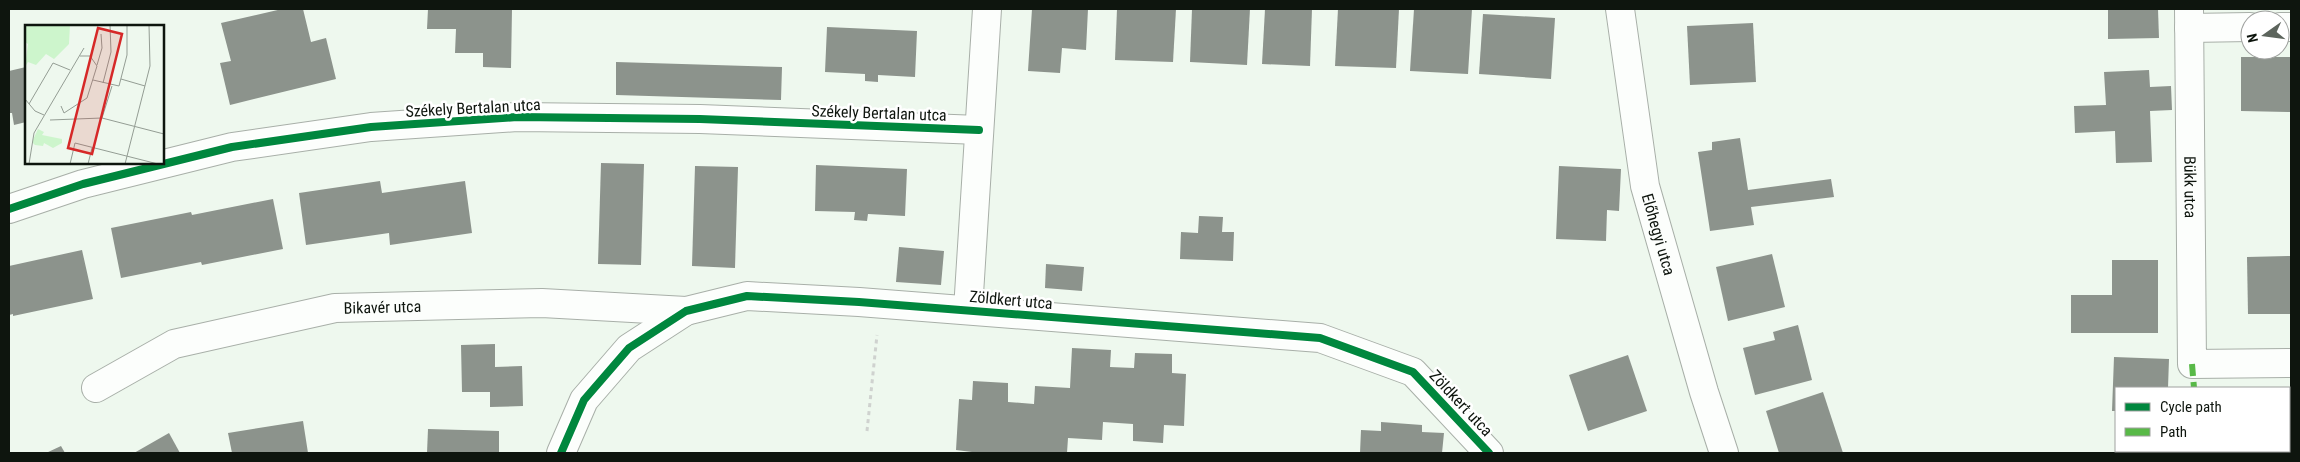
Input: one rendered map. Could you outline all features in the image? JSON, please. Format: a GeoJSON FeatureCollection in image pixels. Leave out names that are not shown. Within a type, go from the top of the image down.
{"type":"FeatureCollection","features":[{"type":"Feature","properties":{"kind":"street"},"geometry":{"type":"LineString","coordinates":[[968,310],[987,9]]}},
{"type":"Feature","properties":{"kind":"street","name":"Előhegyi utca"},"geometry":{"type":"LineString","coordinates":[[1620,9],[1645,186],[1704,392],[1724,453]]}},
{"type":"Feature","properties":{"kind":"street"},"geometry":{"type":"LineString","coordinates":[[2189,18],[2240,26]]}},
{"type":"Feature","properties":{"kind":"street","name":"Bükk utca"},"geometry":{"type":"LineString","coordinates":[[2189,18],[2192,364],[2291,363]]}},
{"type":"Feature","properties":{"kind":"street","name":"Székely Bertalan utca"},"geometry":{"type":"LineString","coordinates":[[164,164],[232,147],[371,128],[518,117],[700,119],[979,130]]}},
{"type":"Feature","properties":{"kind":"street","name":"Székely Bertalan utca"},"geometry":{"type":"LineString","coordinates":[[9,208],[83,184],[164,164]]}},
{"type":"Feature","properties":{"kind":"street","name":"Zöldkert utca"},"geometry":{"type":"LineString","coordinates":[[561,453],[584,400],[628,348],[686,311],[747,296],[968,310],[1320,338],[1413,372],[1489,453]]}},
{"type":"Feature","properties":{"kind":"street","name":"Bikavér utca"},"geometry":{"type":"LineString","coordinates":[[96,388],[174,344],[335,308],[542,303],[686,311]]}},
{"type":"Feature","properties":{"kind":"path"},"geometry":{"type":"LineString","coordinates":[[867,432],[876,343]]}},
{"type":"Feature","properties":{"kind":"building"},"geometry":{"type":"Polygon","coordinates":[[[282,9],[303,9],[311,42],[326,38],[336,79],[230,105],[220,63],[231,61],[221,23],[282,9]]]}},
{"type":"Feature","properties":{"kind":"building"},"geometry":{"type":"Polygon","coordinates":[[[428,9],[512,9],[511,68],[483,67],[483,53],[455,53],[456,29],[427,29],[428,9]]]}},
{"type":"Feature","properties":{"kind":"building"},"geometry":{"type":"Polygon","coordinates":[[[1032,9],[1088,9],[1086,50],[1062,48],[1060,73],[1028,71],[1032,9]]]}},
{"type":"Feature","properties":{"kind":"building"},"geometry":{"type":"Polygon","coordinates":[[[1117,9],[1176,9],[1173,62],[1115,60],[1117,9]]]}},
{"type":"Feature","properties":{"kind":"building"},"geometry":{"type":"Polygon","coordinates":[[[1192,9],[1250,9],[1247,65],[1190,62],[1192,9]]]}},
{"type":"Feature","properties":{"kind":"building"},"geometry":{"type":"Polygon","coordinates":[[[1265,9],[1312,9],[1310,66],[1262,64],[1265,9]]]}},
{"type":"Feature","properties":{"kind":"building"},"geometry":{"type":"Polygon","coordinates":[[[1338,9],[1399,9],[1396,68],[1335,66],[1338,9]]]}},
{"type":"Feature","properties":{"kind":"building"},"geometry":{"type":"Polygon","coordinates":[[[1414,9],[1472,9],[1468,74],[1410,71],[1414,9]]]}},
{"type":"Feature","properties":{"kind":"building"},"geometry":{"type":"Polygon","coordinates":[[[2108,9],[2158,9],[2159,38],[2108,39],[2108,9]]]}},
{"type":"Feature","properties":{"kind":"building"},"geometry":{"type":"Polygon","coordinates":[[[1483,14],[1555,18],[1551,79],[1479,74],[1483,14]]]}},
{"type":"Feature","properties":{"kind":"building"},"geometry":{"type":"Polygon","coordinates":[[[1753,23],[1756,82],[1690,85],[1687,26],[1753,23]]]}},
{"type":"Feature","properties":{"kind":"building"},"geometry":{"type":"Polygon","coordinates":[[[827,27],[917,31],[915,77],[878,75],[878,82],[865,81],[865,74],[825,72],[827,27]]]}},
{"type":"Feature","properties":{"kind":"building"},"geometry":{"type":"Polygon","coordinates":[[[2290,57],[2291,112],[2241,111],[2241,60],[2290,60],[2290,57]]]}},
{"type":"Feature","properties":{"kind":"building"},"geometry":{"type":"Polygon","coordinates":[[[616,62],[782,67],[781,100],[616,95],[616,62]]]}},
{"type":"Feature","properties":{"kind":"building"},"geometry":{"type":"Polygon","coordinates":[[[25,67],[25,122],[14,125],[12,113],[9,113],[9,71],[25,67]]]}},
{"type":"Feature","properties":{"kind":"building"},"geometry":{"type":"Polygon","coordinates":[[[2149,70],[2150,87],[2171,86],[2172,110],[2150,111],[2152,162],[2116,163],[2115,131],[2075,133],[2074,106],[2106,105],[2104,72],[2149,70]]]}},
{"type":"Feature","properties":{"kind":"building"},"geometry":{"type":"Polygon","coordinates":[[[1740,138],[1748,190],[1831,179],[1834,197],[1751,207],[1754,225],[1710,231],[1698,152],[1712,150],[1712,142],[1740,138]]]}},
{"type":"Feature","properties":{"kind":"building"},"geometry":{"type":"Polygon","coordinates":[[[601,163],[644,164],[641,265],[598,264],[601,163]]]}},
{"type":"Feature","properties":{"kind":"building"},"geometry":{"type":"Polygon","coordinates":[[[816,165],[907,169],[905,216],[868,214],[867,221],[854,220],[855,212],[815,211],[816,165]]]}},
{"type":"Feature","properties":{"kind":"building"},"geometry":{"type":"Polygon","coordinates":[[[695,166],[738,167],[735,268],[692,266],[695,166]]]}},
{"type":"Feature","properties":{"kind":"building"},"geometry":{"type":"Polygon","coordinates":[[[1559,166],[1621,169],[1619,211],[1607,210],[1606,241],[1556,239],[1559,166]]]}},
{"type":"Feature","properties":{"kind":"building"},"geometry":{"type":"Polygon","coordinates":[[[380,181],[382,193],[465,181],[472,233],[390,245],[389,233],[306,245],[299,193],[380,181]]]}},
{"type":"Feature","properties":{"kind":"building"},"geometry":{"type":"Polygon","coordinates":[[[273,199],[283,249],[202,265],[201,262],[121,278],[111,228],[191,212],[192,215],[273,199]]]}},
{"type":"Feature","properties":{"kind":"building"},"geometry":{"type":"Polygon","coordinates":[[[1199,216],[1223,217],[1222,232],[1234,232],[1233,261],[1180,259],[1181,232],[1198,233],[1199,216]]]}},
{"type":"Feature","properties":{"kind":"building"},"geometry":{"type":"Polygon","coordinates":[[[899,247],[944,251],[941,285],[896,282],[899,247]]]}},
{"type":"Feature","properties":{"kind":"building"},"geometry":{"type":"Polygon","coordinates":[[[82,250],[93,299],[13,316],[13,314],[9,315],[9,266],[82,250]]]}},
{"type":"Feature","properties":{"kind":"building"},"geometry":{"type":"Polygon","coordinates":[[[1772,254],[1785,307],[1728,321],[1716,267],[1772,254]]]}},
{"type":"Feature","properties":{"kind":"building"},"geometry":{"type":"Polygon","coordinates":[[[2291,256],[2291,314],[2248,314],[2247,257],[2291,256]]]}},
{"type":"Feature","properties":{"kind":"building"},"geometry":{"type":"Polygon","coordinates":[[[2112,260],[2158,260],[2158,333],[2071,333],[2071,295],[2112,295],[2112,260]]]}},
{"type":"Feature","properties":{"kind":"building"},"geometry":{"type":"Polygon","coordinates":[[[1046,264],[1084,267],[1082,291],[1045,288],[1046,264]]]}},
{"type":"Feature","properties":{"kind":"building"},"geometry":{"type":"Polygon","coordinates":[[[1798,325],[1812,380],[1755,395],[1743,348],[1775,340],[1773,332],[1798,325]]]}},
{"type":"Feature","properties":{"kind":"building"},"geometry":{"type":"Polygon","coordinates":[[[495,344],[495,367],[522,366],[523,406],[490,407],[490,392],[462,392],[461,345],[495,344]]]}},
{"type":"Feature","properties":{"kind":"building"},"geometry":{"type":"Polygon","coordinates":[[[1072,348],[1111,350],[1110,367],[1134,368],[1135,353],[1172,354],[1172,373],[1186,374],[1184,426],[1164,425],[1163,443],[1133,441],[1133,424],[1103,422],[1102,440],[1068,438],[1067,453],[972,453],[956,450],[959,399],[972,400],[973,381],[1008,383],[1008,402],[1034,404],[1035,386],[1070,388],[1072,348]]]}},
{"type":"Feature","properties":{"kind":"building"},"geometry":{"type":"Polygon","coordinates":[[[1628,355],[1647,411],[1588,431],[1569,375],[1628,355]]]}},
{"type":"Feature","properties":{"kind":"building"},"geometry":{"type":"Polygon","coordinates":[[[2114,357],[2169,359],[2168,387],[2115,387],[2115,411],[2112,411],[2114,357]]]}},
{"type":"Feature","properties":{"kind":"building"},"geometry":{"type":"Polygon","coordinates":[[[1823,392],[1843,453],[1779,453],[1766,411],[1823,392]]]}},
{"type":"Feature","properties":{"kind":"building"},"geometry":{"type":"Polygon","coordinates":[[[2290,411],[2291,411],[2290,447],[2290,411]]]}},
{"type":"Feature","properties":{"kind":"building"},"geometry":{"type":"Polygon","coordinates":[[[303,421],[308,453],[232,453],[228,433],[303,421]]]}},
{"type":"Feature","properties":{"kind":"building"},"geometry":{"type":"Polygon","coordinates":[[[1381,422],[1422,425],[1422,432],[1444,433],[1442,453],[1360,453],[1361,430],[1381,431],[1381,422]]]}},
{"type":"Feature","properties":{"kind":"building"},"geometry":{"type":"Polygon","coordinates":[[[428,429],[499,431],[499,453],[427,453],[428,429]]]}},
{"type":"Feature","properties":{"kind":"building"},"geometry":{"type":"Polygon","coordinates":[[[169,433],[180,453],[134,453],[169,433]]]}},
{"type":"Feature","properties":{"kind":"building"},"geometry":{"type":"Polygon","coordinates":[[[61,446],[65,453],[46,453],[61,446]]]}},
{"type":"Feature","properties":{"kind":"building"},"geometry":{"type":"Polygon","coordinates":[[[2240,452],[2275,452],[2275,453],[2240,452]]]}},
{"type":"Feature","properties":{"kind":"marked path"},"geometry":{"type":"LineString","coordinates":[[2192,364],[2194,387]]}},
{"type":"Feature","properties":{"kind":"cycle path"},"geometry":{"type":"LineString","coordinates":[[164,164],[232,147],[371,127],[517,117],[700,119],[979,130]]}},
{"type":"Feature","properties":{"kind":"cycle path"},"geometry":{"type":"LineString","coordinates":[[9,209],[83,184],[164,164]]}},
{"type":"Feature","properties":{"kind":"cycle path"},"geometry":{"type":"LineString","coordinates":[[561,453],[584,400],[629,348],[686,311],[747,296],[859,302],[1320,338],[1413,372],[1489,453]]}}]}
